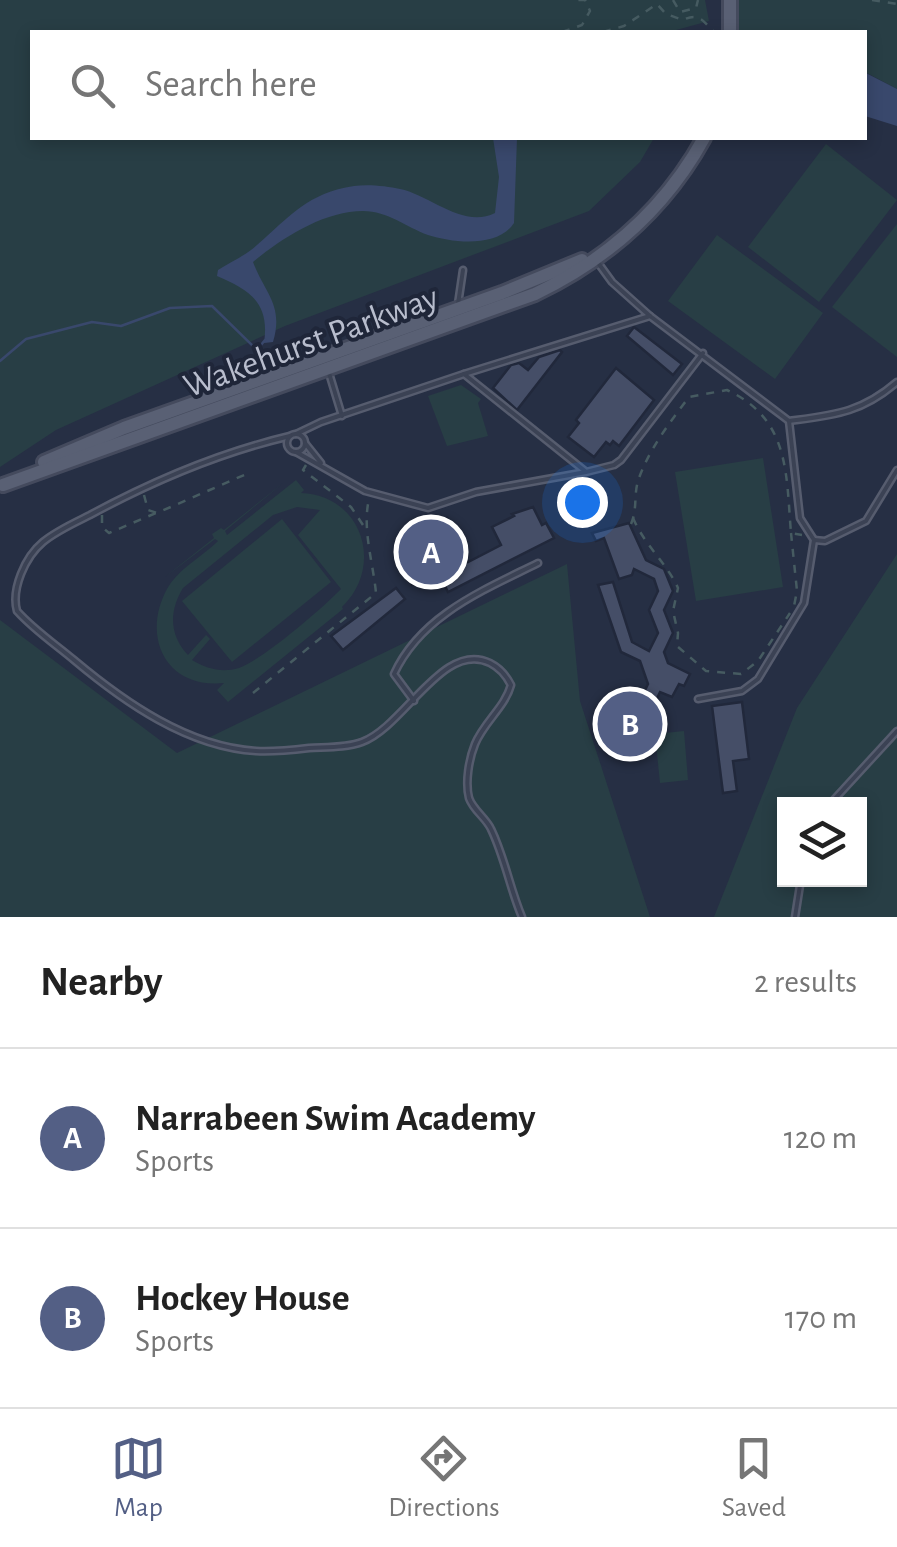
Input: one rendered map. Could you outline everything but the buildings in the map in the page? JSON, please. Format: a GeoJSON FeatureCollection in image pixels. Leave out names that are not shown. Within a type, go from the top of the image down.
{"type":"FeatureCollection","features":[{"type":"Feature","properties":{"kind":"main road"},"geometry":{"type":"LineString","coordinates":[[730,0],[731,30]]}},
{"type":"Feature","properties":{"kind":"main road","name":"Wakehurst Parkway"},"geometry":{"type":"LineString","coordinates":[[1,486],[534,294],[628,234],[676,184],[703,140]]}},
{"type":"Feature","properties":{"kind":"main road","name":"Wakehurst Parkway"},"geometry":{"type":"LineString","coordinates":[[1,486],[63,452],[124,428],[595,258]]}},
{"type":"Feature","properties":{"kind":"lane"},"geometry":{"type":"LineString","coordinates":[[595,258],[612,282],[650,316],[704,353],[789,421],[836,416],[876,400],[897,382]]}},
{"type":"Feature","properties":{"kind":"lane"},"geometry":{"type":"LineString","coordinates":[[457,308],[463,270]]}},
{"type":"Feature","properties":{"kind":"lane"},"geometry":{"type":"LineString","coordinates":[[522,917],[505,859],[468,788],[476,743],[508,696],[511,685],[487,661],[461,659],[443,670],[396,720],[362,742],[257,752],[193,735],[127,701],[96,681],[29,624],[17,611],[14,599],[27,562],[42,543],[148,488],[321,422],[650,316]]}},
{"type":"Feature","properties":{"kind":"lane"},"geometry":{"type":"LineString","coordinates":[[293,435],[288,447],[370,493],[428,508],[476,492],[614,465],[704,353]]}},
{"type":"Feature","properties":{"kind":"lane"},"geometry":{"type":"LineString","coordinates":[[328,368],[342,416]]}},
{"type":"Feature","properties":{"kind":"lane"},"geometry":{"type":"LineString","coordinates":[[464,374],[586,472]]}},
{"type":"Feature","properties":{"kind":"lane"},"geometry":{"type":"LineString","coordinates":[[789,421],[800,518],[814,540],[826,541],[866,521],[897,470]]}},
{"type":"Feature","properties":{"kind":"lane"},"geometry":{"type":"LineString","coordinates":[[296,452],[321,422]]}},
{"type":"Feature","properties":{"kind":"lane"},"geometry":{"type":"LineString","coordinates":[[293,435],[323,465]]}},
{"type":"Feature","properties":{"kind":"lane"},"geometry":{"type":"LineString","coordinates":[[698,699],[742,691],[758,679],[804,603],[814,540]]}},
{"type":"Feature","properties":{"kind":"lane"},"geometry":{"type":"LineString","coordinates":[[414,701],[394,674],[406,651],[454,604],[538,564]]}},
{"type":"Feature","properties":{"kind":"lane"},"geometry":{"type":"LineString","coordinates":[[836,797],[897,730]]}},
{"type":"Feature","properties":{"kind":"lane"},"geometry":{"type":"LineString","coordinates":[[795,917],[800,887]]}},
{"type":"Feature","properties":{"kind":"path"},"geometry":{"type":"LineString","coordinates":[[569,30],[582,26],[590,11],[585,0],[578,0]]}},
{"type":"Feature","properties":{"kind":"path"},"geometry":{"type":"LineString","coordinates":[[673,0],[680,12],[696,8],[698,0]]}},
{"type":"Feature","properties":{"kind":"path"},"geometry":{"type":"LineString","coordinates":[[872,0],[897,4]]}},
{"type":"Feature","properties":{"kind":"path"},"geometry":{"type":"LineString","coordinates":[[610,30],[624,26],[657,4],[666,14],[683,20],[699,16],[712,30]]}},
{"type":"Feature","properties":{"kind":"path"},"geometry":{"type":"LineString","coordinates":[[630,524],[639,478],[664,431],[689,398],[727,390],[768,419],[782,446],[797,592],[795,604],[758,661],[746,672],[706,671],[677,646],[673,611],[678,588],[665,564],[650,551],[633,518]]}},
{"type":"Feature","properties":{"kind":"path"},"geometry":{"type":"LineString","coordinates":[[252,693],[376,593],[370,539],[365,528],[351,508],[302,470],[309,459]]}},
{"type":"Feature","properties":{"kind":"path"},"geometry":{"type":"LineString","coordinates":[[106,507],[100,520],[110,534],[251,472]]}},
{"type":"Feature","properties":{"kind":"path"},"geometry":{"type":"LineString","coordinates":[[148,488],[143,502],[148,510],[157,513]]}},
{"type":"Feature","properties":{"kind":"path"},"geometry":{"type":"LineString","coordinates":[[365,528],[370,493]]}},
{"type":"Feature","properties":{"kind":"path"},"geometry":{"type":"LineString","coordinates":[[792,543],[807,532]]}},
{"type":"Feature","properties":{"kind":"path"},"geometry":{"type":"LineString","coordinates":[[792,533],[800,536]]}},
{"type":"Feature","properties":{"kind":"shaded area"},"geometry":{"type":"Polygon","coordinates":[[[0,0],[705,0],[709,21],[676,30],[30,30],[30,140],[653,140],[640,162],[589,211],[285,326],[56,430],[0,467],[0,0]]]}},
{"type":"Feature","properties":{"kind":"shaded area"},"geometry":{"type":"Polygon","coordinates":[[[738,0],[897,0],[897,89],[867,73],[867,30],[739,30],[738,0]]]}},
{"type":"Feature","properties":{"kind":"shaded area"},"geometry":{"type":"Polygon","coordinates":[[[826,144],[897,200],[819,302],[748,247],[826,144]]]}},
{"type":"Feature","properties":{"kind":"shaded area"},"geometry":{"type":"Polygon","coordinates":[[[897,224],[897,357],[832,307],[897,224]]]}},
{"type":"Feature","properties":{"kind":"shaded area"},"geometry":{"type":"Polygon","coordinates":[[[717,235],[823,313],[775,379],[668,301],[717,235]]]}},
{"type":"Feature","properties":{"kind":"shaded area"},"geometry":{"type":"Polygon","coordinates":[[[461,385],[481,399],[478,403],[488,436],[447,446],[428,396],[461,385]]]}},
{"type":"Feature","properties":{"kind":"shaded area"},"geometry":{"type":"Polygon","coordinates":[[[763,458],[783,587],[696,601],[675,472],[763,458]]]}},
{"type":"Feature","properties":{"kind":"shaded area"},"geometry":{"type":"Polygon","coordinates":[[[296,480],[304,490],[301,493],[322,497],[352,519],[361,535],[364,553],[362,572],[343,609],[228,702],[217,690],[224,683],[204,683],[174,669],[158,641],[157,625],[160,607],[172,582],[218,541],[215,539],[165,577],[214,538],[212,534],[224,530],[283,483],[225,531],[227,535],[296,480]],[[297,507],[273,515],[183,588],[173,614],[177,639],[188,655],[206,635],[210,639],[192,660],[209,668],[239,668],[292,633],[341,589],[298,535],[320,510],[297,507]]]}},
{"type":"Feature","properties":{"kind":"shaded area"},"geometry":{"type":"Polygon","coordinates":[[[282,519],[331,582],[232,662],[182,601],[282,519]]]}},
{"type":"Feature","properties":{"kind":"shaded area"},"geometry":{"type":"Polygon","coordinates":[[[897,554],[897,917],[714,917],[797,708],[897,554]]]}},
{"type":"Feature","properties":{"kind":"shaded area"},"geometry":{"type":"Polygon","coordinates":[[[567,564],[580,701],[650,917],[0,917],[0,620],[177,753],[567,564]]]}},
{"type":"Feature","properties":{"kind":"shaded area"},"geometry":{"type":"Polygon","coordinates":[[[684,731],[688,780],[660,783],[655,734],[684,731]]]}},
{"type":"Feature","properties":{"kind":"water"},"geometry":{"type":"Polygon","coordinates":[[[867,74],[897,89],[897,126],[867,117],[867,74]]]}},
{"type":"Feature","properties":{"kind":"water"},"geometry":{"type":"Polygon","coordinates":[[[493,140],[517,140],[514,223],[497,237],[450,240],[363,211],[333,216],[277,244],[253,262],[275,309],[273,342],[264,343],[264,318],[255,300],[217,276],[218,270],[253,249],[301,207],[338,189],[359,185],[389,187],[411,192],[459,214],[483,217],[495,213],[499,177],[493,140]]]}},
{"type":"Feature","properties":{"kind":"waterway"},"geometry":{"type":"LineString","coordinates":[[0,361],[26,339],[92,322],[121,326],[170,308],[212,306],[257,350],[265,340]]}},
{"type":"Feature","properties":{"kind":"place","name":"Narrabeen Swim Academy"},"geometry":{"type":"Point","coordinates":[431,552]}},
{"type":"Feature","properties":{"kind":"place","name":"Hockey House"},"geometry":{"type":"Point","coordinates":[630,724]}}]}
